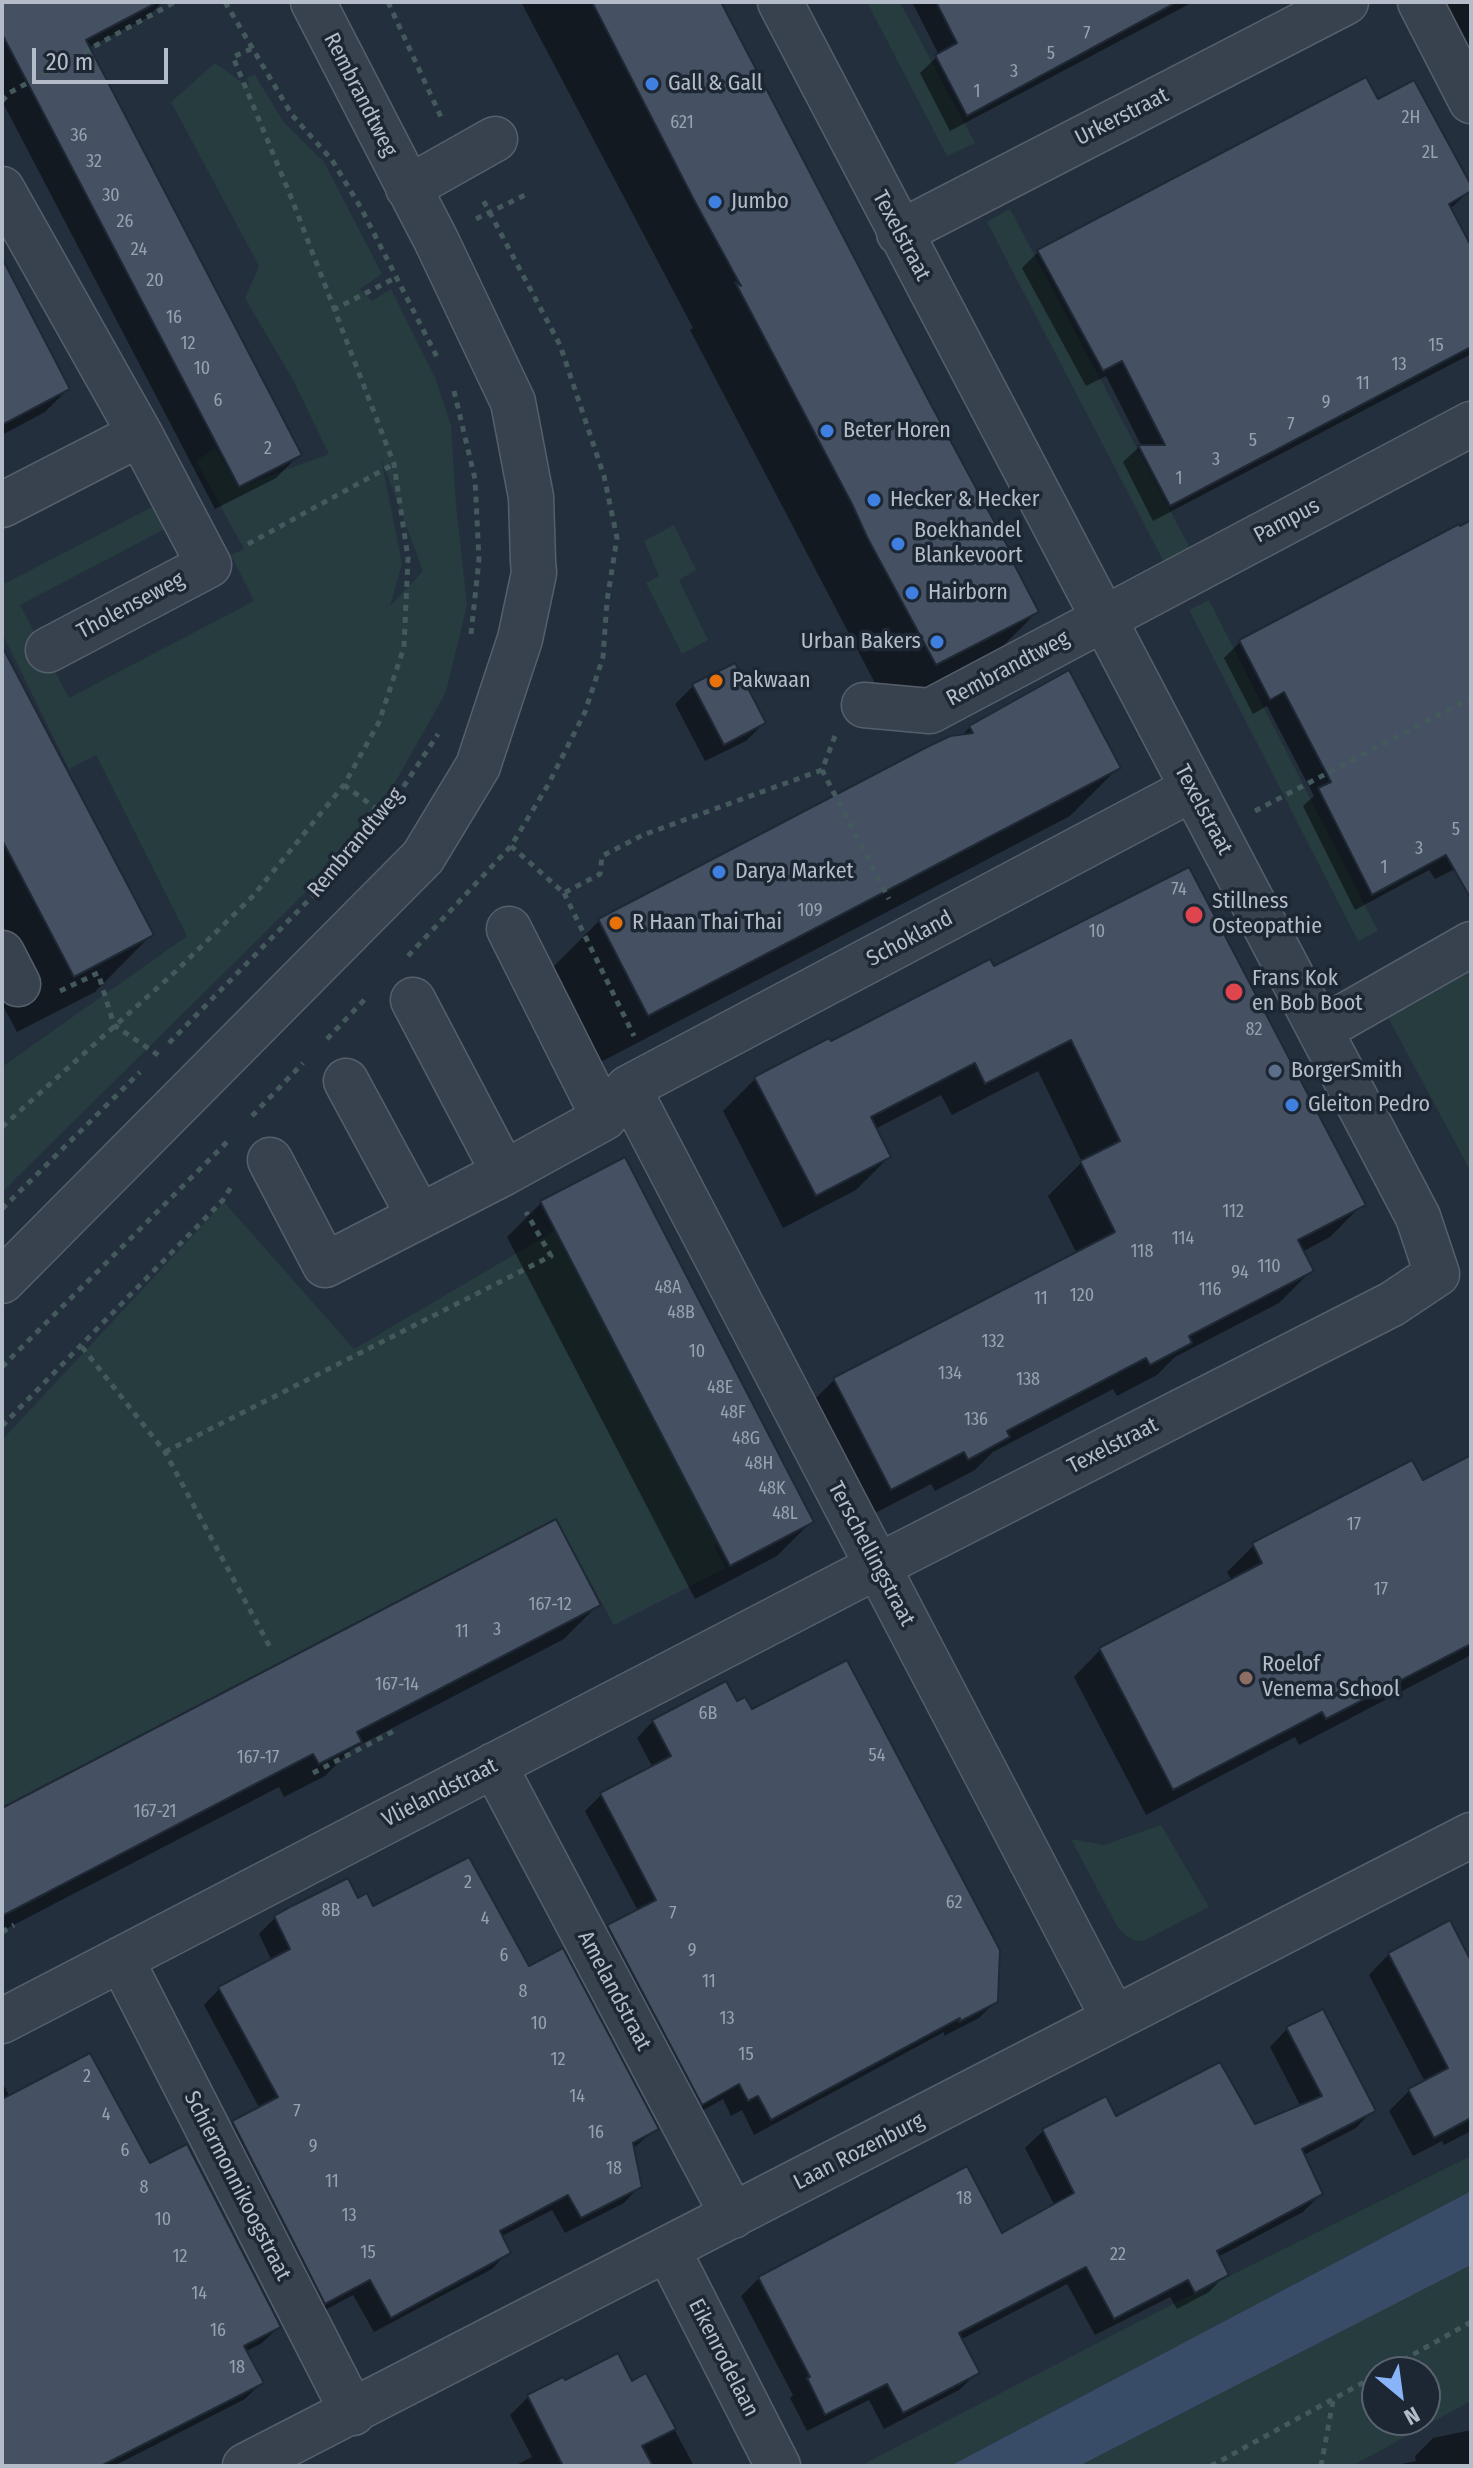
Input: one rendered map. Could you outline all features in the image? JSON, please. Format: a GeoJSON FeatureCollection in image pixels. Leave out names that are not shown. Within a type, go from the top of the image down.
{"type":"FeatureCollection","features":[{"type":"Feature","properties":{"kind":"street","name":"Rembrandtweg"},"geometry":{"type":"LineString","coordinates":[[2,1281],[423,857],[478,766],[520,639],[534,573],[531,497],[513,402],[436,240],[313,2]]}},
{"type":"Feature","properties":{"kind":"street","name":"Texelstraat"},"geometry":{"type":"LineString","coordinates":[[780,2],[1418,1217],[1437,1274],[1392,1304],[878,1566]]}},
{"type":"Feature","properties":{"kind":"street","name":"Urkerstraat"},"geometry":{"type":"LineString","coordinates":[[899,233],[1346,2]]}},
{"type":"Feature","properties":{"kind":"street"},"geometry":{"type":"LineString","coordinates":[[1420,2],[1471,101]]}},
{"type":"Feature","properties":{"kind":"street"},"geometry":{"type":"LineString","coordinates":[[408,188],[477,149]]}},
{"type":"Feature","properties":{"kind":"street","name":"Tholenseweg"},"geometry":{"type":"LineString","coordinates":[[2,189],[140,434],[209,565],[48,650]]}},
{"type":"Feature","properties":{"kind":"street","name":"Pampus"},"geometry":{"type":"LineString","coordinates":[[1102,618],[1471,424]]}},
{"type":"Feature","properties":{"kind":"street"},"geometry":{"type":"LineString","coordinates":[[2,505],[140,434]]}},
{"type":"Feature","properties":{"kind":"street","name":"Rembrandtweg"},"geometry":{"type":"LineString","coordinates":[[850,718],[930,711],[1102,618]]}},
{"type":"Feature","properties":{"kind":"street","name":"Schokland"},"geometry":{"type":"LineString","coordinates":[[255,1167],[325,1265],[504,1173],[628,1094],[1192,789]]}},
{"type":"Feature","properties":{"kind":"street","name":"Terschellingstraat"},"geometry":{"type":"LineString","coordinates":[[509,929],[628,1094],[1114,2019]]}},
{"type":"Feature","properties":{"kind":"street"},"geometry":{"type":"LineString","coordinates":[[1320,1030],[1471,944]]}},
{"type":"Feature","properties":{"kind":"street"},"geometry":{"type":"LineString","coordinates":[[413,1000],[504,1173]]}},
{"type":"Feature","properties":{"kind":"street"},"geometry":{"type":"LineString","coordinates":[[346,1081],[419,1216]]}},
{"type":"Feature","properties":{"kind":"street","name":"Vlielandstraat"},"geometry":{"type":"LineString","coordinates":[[2,2021],[878,1566]]}},
{"type":"Feature","properties":{"kind":"street","name":"Amelandstraat"},"geometry":{"type":"LineString","coordinates":[[494,1765],[733,2216]]}},
{"type":"Feature","properties":{"kind":"street","name":"Laan Rozenburg"},"geometry":{"type":"LineString","coordinates":[[245,2466],[1471,1835]]}},
{"type":"Feature","properties":{"kind":"street","name":"Schiermonnikoogstraat"},"geometry":{"type":"LineString","coordinates":[[121,1959],[353,2413]]}},
{"type":"Feature","properties":{"kind":"street","name":"Eikenrodelaan"},"geometry":{"type":"LineString","coordinates":[[668,2250],[778,2466]]}},
{"type":"Feature","properties":{"kind":"path"},"geometry":{"type":"LineString","coordinates":[[2,101],[9,93],[175,2]]}},
{"type":"Feature","properties":{"kind":"path"},"geometry":{"type":"LineString","coordinates":[[225,2],[292,115],[332,160],[361,208],[440,362]]}},
{"type":"Feature","properties":{"kind":"path"},"geometry":{"type":"LineString","coordinates":[[388,2],[477,149],[489,211],[525,195]]}},
{"type":"Feature","properties":{"kind":"path"},"geometry":{"type":"LineString","coordinates":[[2,1127],[175,972],[253,896],[344,785],[379,722],[404,647],[408,558],[394,464],[381,423],[233,57],[251,49]]}},
{"type":"Feature","properties":{"kind":"path"},"geometry":{"type":"LineString","coordinates":[[333,310],[397,277]]}},
{"type":"Feature","properties":{"kind":"path"},"geometry":{"type":"LineString","coordinates":[[454,391],[475,479],[479,560],[470,642]]}},
{"type":"Feature","properties":{"kind":"path"},"geometry":{"type":"LineString","coordinates":[[209,565],[394,464]]}},
{"type":"Feature","properties":{"kind":"path"},"geometry":{"type":"LineString","coordinates":[[1215,832],[1471,698]]}},
{"type":"Feature","properties":{"kind":"path"},"geometry":{"type":"LineString","coordinates":[[564,893],[600,874],[602,856],[643,835],[822,770],[850,718]]}},
{"type":"Feature","properties":{"kind":"path","name":"Rembrandtweg"},"geometry":{"type":"LineString","coordinates":[[2,1209],[343,865],[385,815],[439,733]]}},
{"type":"Feature","properties":{"kind":"path"},"geometry":{"type":"LineString","coordinates":[[822,770],[910,939]]}},
{"type":"Feature","properties":{"kind":"path"},"geometry":{"type":"LineString","coordinates":[[344,785],[385,815]]}},
{"type":"Feature","properties":{"kind":"path"},"geometry":{"type":"LineString","coordinates":[[511,846],[564,893],[628,1094]]}},
{"type":"Feature","properties":{"kind":"path"},"geometry":{"type":"LineString","coordinates":[[10,969],[31,1005],[98,973],[114,1025],[158,1054]]}},
{"type":"Feature","properties":{"kind":"path"},"geometry":{"type":"LineString","coordinates":[[2,1367],[236,1133]]}},
{"type":"Feature","properties":{"kind":"path"},"geometry":{"type":"LineString","coordinates":[[2,1426],[255,1167]]}},
{"type":"Feature","properties":{"kind":"path"},"geometry":{"type":"LineString","coordinates":[[165,1452],[551,1256],[504,1173]]}},
{"type":"Feature","properties":{"kind":"path"},"geometry":{"type":"LineString","coordinates":[[82,1347],[165,1452],[271,1649]]}},
{"type":"Feature","properties":{"kind":"path"},"geometry":{"type":"LineString","coordinates":[[313,1773],[398,1729]]}},
{"type":"Feature","properties":{"kind":"path"},"geometry":{"type":"LineString","coordinates":[[2,1932],[14,1925]]}},
{"type":"Feature","properties":{"kind":"path"},"geometry":{"type":"LineString","coordinates":[[1410,2356],[1471,2322]]}},
{"type":"Feature","properties":{"kind":"path"},"geometry":{"type":"LineString","coordinates":[[1211,2466],[1361,2384]]}},
{"type":"Feature","properties":{"kind":"path"},"geometry":{"type":"LineString","coordinates":[[1321,2466],[1333,2400]]}},
{"type":"Feature","properties":{"kind":"green space"},"geometry":{"type":"Polygon","coordinates":[[[867,2],[900,2],[975,143],[947,156],[867,2]]]}},
{"type":"Feature","properties":{"kind":"green space"},"geometry":{"type":"Polygon","coordinates":[[[215,63],[249,87],[247,77],[255,75],[283,121],[324,162],[382,274],[360,289],[372,301],[391,289],[436,380],[451,425],[467,605],[446,692],[384,802],[307,891],[2,1192],[2,1067],[187,936],[96,755],[69,769],[2,633],[2,585],[152,507],[165,529],[20,605],[69,698],[254,601],[231,555],[244,549],[196,461],[215,448],[239,487],[329,454],[293,380],[245,298],[259,266],[171,102],[215,63]],[[381,458],[402,564],[390,606],[423,571],[381,458]]]}},
{"type":"Feature","properties":{"kind":"green space"},"geometry":{"type":"Polygon","coordinates":[[[1010,209],[1191,550],[1165,564],[987,222],[1010,209]]]}},
{"type":"Feature","properties":{"kind":"green space"},"geometry":{"type":"Polygon","coordinates":[[[674,525],[696,570],[679,580],[708,640],[682,654],[646,583],[659,576],[644,541],[674,525]]]}},
{"type":"Feature","properties":{"kind":"green space"},"geometry":{"type":"Polygon","coordinates":[[[1209,600],[1378,931],[1358,941],[1189,610],[1209,600]]]}},
{"type":"Feature","properties":{"kind":"green space"},"geometry":{"type":"Polygon","coordinates":[[[1471,963],[1471,1172],[1384,1010],[1471,963]]]}},
{"type":"Feature","properties":{"kind":"green space"},"geometry":{"type":"Polygon","coordinates":[[[634,1184],[718,1543],[714,1546],[726,1568],[614,1625],[556,1520],[2,1808],[2,1440],[224,1202],[354,1349],[634,1184]]]}},
{"type":"Feature","properties":{"kind":"green space"},"geometry":{"type":"Polygon","coordinates":[[[1161,1825],[1209,1907],[1143,1941],[1134,1940],[1118,1928],[1071,1839],[1104,1845],[1161,1825]]]}},
{"type":"Feature","properties":{"kind":"green space"},"geometry":{"type":"Polygon","coordinates":[[[1471,2156],[1471,2191],[950,2466],[860,2466],[1167,2307],[1471,2156]]]}},
{"type":"Feature","properties":{"kind":"green space"},"geometry":{"type":"Polygon","coordinates":[[[1471,2265],[1471,2401],[1441,2417],[1441,2356],[1361,2356],[1361,2436],[1407,2436],[1352,2466],[1079,2466],[1471,2265]]]}},
{"type":"Feature","properties":{"kind":"water"},"geometry":{"type":"Polygon","coordinates":[[[1471,2191],[1471,2265],[1079,2466],[950,2466],[1471,2191]]]}},
{"type":"Feature","properties":{"kind":"building"},"geometry":{"type":"Polygon","coordinates":[[[2,2],[158,2],[86,40],[302,455],[239,487],[2,34],[2,2]]]}},
{"type":"Feature","properties":{"kind":"building"},"geometry":{"type":"Polygon","coordinates":[[[592,2],[721,2],[1008,547],[1039,612],[936,665],[592,2]]]}},
{"type":"Feature","properties":{"kind":"building"},"geometry":{"type":"Polygon","coordinates":[[[936,2],[1177,2],[967,116],[935,55],[957,43],[936,2]]]}},
{"type":"Feature","properties":{"kind":"building"},"geometry":{"type":"Polygon","coordinates":[[[1366,77],[1378,99],[1414,80],[1471,185],[1471,191],[1449,204],[1471,246],[1471,347],[1170,506],[1138,445],[1165,445],[1122,361],[1103,371],[1037,250],[1366,77]]]}},
{"type":"Feature","properties":{"kind":"building"},"geometry":{"type":"Polygon","coordinates":[[[2,258],[70,389],[2,425],[2,258]]]}},
{"type":"Feature","properties":{"kind":"building"},"geometry":{"type":"Polygon","coordinates":[[[1471,520],[1471,899],[1446,855],[1372,895],[1318,788],[1331,782],[1284,692],[1270,700],[1239,640],[1471,520]]]}},
{"type":"Feature","properties":{"kind":"building"},"geometry":{"type":"Polygon","coordinates":[[[2,646],[154,935],[74,977],[2,840],[2,646]]]}},
{"type":"Feature","properties":{"kind":"building"},"geometry":{"type":"Polygon","coordinates":[[[735,663],[766,723],[724,745],[692,684],[735,663]]]}},
{"type":"Feature","properties":{"kind":"building"},"geometry":{"type":"Polygon","coordinates":[[[1069,670],[1121,768],[648,1016],[598,919],[925,748],[950,736],[973,733],[969,726],[1069,670]]]}},
{"type":"Feature","properties":{"kind":"building"},"geometry":{"type":"Polygon","coordinates":[[[1189,867],[1366,1205],[1298,1240],[1314,1271],[1189,1336],[1192,1343],[1150,1365],[1146,1358],[1007,1431],[1010,1437],[968,1460],[964,1452],[891,1490],[833,1378],[1115,1232],[1080,1161],[1120,1141],[1071,1040],[985,1084],[975,1063],[871,1117],[891,1157],[816,1196],[754,1077],[990,959],[994,966],[1189,867]]]}},
{"type":"Feature","properties":{"kind":"building"},"geometry":{"type":"Polygon","coordinates":[[[625,1157],[814,1522],[730,1566],[540,1201],[625,1157]]]}},
{"type":"Feature","properties":{"kind":"building"},"geometry":{"type":"Polygon","coordinates":[[[1471,1455],[1471,1644],[1326,1719],[1322,1712],[1173,1790],[1099,1648],[1262,1563],[1252,1543],[1412,1460],[1423,1480],[1471,1455]]]}},
{"type":"Feature","properties":{"kind":"building"},"geometry":{"type":"Polygon","coordinates":[[[556,1519],[601,1605],[357,1732],[362,1742],[319,1764],[313,1754],[2,1916],[2,1808],[556,1519]]]}},
{"type":"Feature","properties":{"kind":"building"},"geometry":{"type":"Polygon","coordinates":[[[847,1660],[1000,1950],[998,2002],[959,2022],[960,2018],[771,2120],[758,2096],[748,2101],[739,2084],[702,2105],[607,1925],[656,1900],[600,1793],[671,1756],[652,1720],[726,1681],[737,1701],[745,1697],[752,1709],[847,1660]]]}},
{"type":"Feature","properties":{"kind":"building"},"geometry":{"type":"Polygon","coordinates":[[[469,1857],[529,1966],[563,1948],[659,2129],[633,2143],[642,2187],[581,2218],[568,2195],[500,2231],[511,2253],[391,2318],[370,2280],[325,2304],[232,2121],[278,2097],[218,1987],[290,1949],[274,1916],[292,1906],[348,1878],[358,1898],[367,1893],[373,1906],[469,1857]]]}},
{"type":"Feature","properties":{"kind":"building"},"geometry":{"type":"Polygon","coordinates":[[[1450,1920],[1471,1961],[1471,2118],[1434,2138],[1408,2089],[1448,2068],[1388,1953],[1450,1920]]]}},
{"type":"Feature","properties":{"kind":"building"},"geometry":{"type":"Polygon","coordinates":[[[1323,2009],[1376,2111],[1302,2149],[1323,2194],[1217,2251],[1229,2275],[1195,2293],[1188,2280],[1114,2319],[1086,2267],[959,2333],[980,2373],[903,2413],[887,2384],[825,2415],[807,2378],[810,2377],[758,2277],[967,2166],[1002,2233],[1074,2193],[1042,2129],[1106,2096],[1116,2116],[1220,2062],[1255,2124],[1322,2096],[1286,2027],[1323,2009]]]}},
{"type":"Feature","properties":{"kind":"building"},"geometry":{"type":"Polygon","coordinates":[[[90,2053],[150,2163],[187,2144],[281,2327],[244,2346],[264,2383],[101,2466],[2,2466],[2,2099],[90,2053]]]}},
{"type":"Feature","properties":{"kind":"building"},"geometry":{"type":"Polygon","coordinates":[[[618,2353],[632,2381],[646,2373],[676,2429],[642,2446],[653,2466],[563,2466],[527,2395],[618,2353]]]}},
{"type":"Feature","properties":{"kind":"place","name":"Gall & Gall"},"geometry":{"type":"Point","coordinates":[652,84]}},
{"type":"Feature","properties":{"kind":"place","name":"Jumbo"},"geometry":{"type":"Point","coordinates":[715,202]}},
{"type":"Feature","properties":{"kind":"place","name":"Beter Horen"},"geometry":{"type":"Point","coordinates":[827,431]}},
{"type":"Feature","properties":{"kind":"place","name":"Hecker & Hecker"},"geometry":{"type":"Point","coordinates":[874,500]}},
{"type":"Feature","properties":{"kind":"place","name":"Boekhandel Blankevoort"},"geometry":{"type":"Point","coordinates":[898,544]}},
{"type":"Feature","properties":{"kind":"place","name":"Hairborn"},"geometry":{"type":"Point","coordinates":[912,593]}},
{"type":"Feature","properties":{"kind":"place","name":"Urban Bakers"},"geometry":{"type":"Point","coordinates":[937,642]}},
{"type":"Feature","properties":{"kind":"place","name":"Pakwaan"},"geometry":{"type":"Point","coordinates":[716,681]}},
{"type":"Feature","properties":{"kind":"place","name":"Darya Market"},"geometry":{"type":"Point","coordinates":[719,872]}},
{"type":"Feature","properties":{"kind":"place","name":"Stillness Osteopathie"},"geometry":{"type":"Point","coordinates":[1194,915]}},
{"type":"Feature","properties":{"kind":"place","name":"R Haan Thai Thai"},"geometry":{"type":"Point","coordinates":[616,923]}},
{"type":"Feature","properties":{"kind":"place","name":"Frans Kok en Bob Boot"},"geometry":{"type":"Point","coordinates":[1234,992]}},
{"type":"Feature","properties":{"kind":"place","name":"BorgerSmith"},"geometry":{"type":"Point","coordinates":[1275,1071]}},
{"type":"Feature","properties":{"kind":"place","name":"Gleiton Pedro"},"geometry":{"type":"Point","coordinates":[1292,1105]}},
{"type":"Feature","properties":{"kind":"place","name":"Roelof Venema School"},"geometry":{"type":"Point","coordinates":[1246,1678]}}]}
